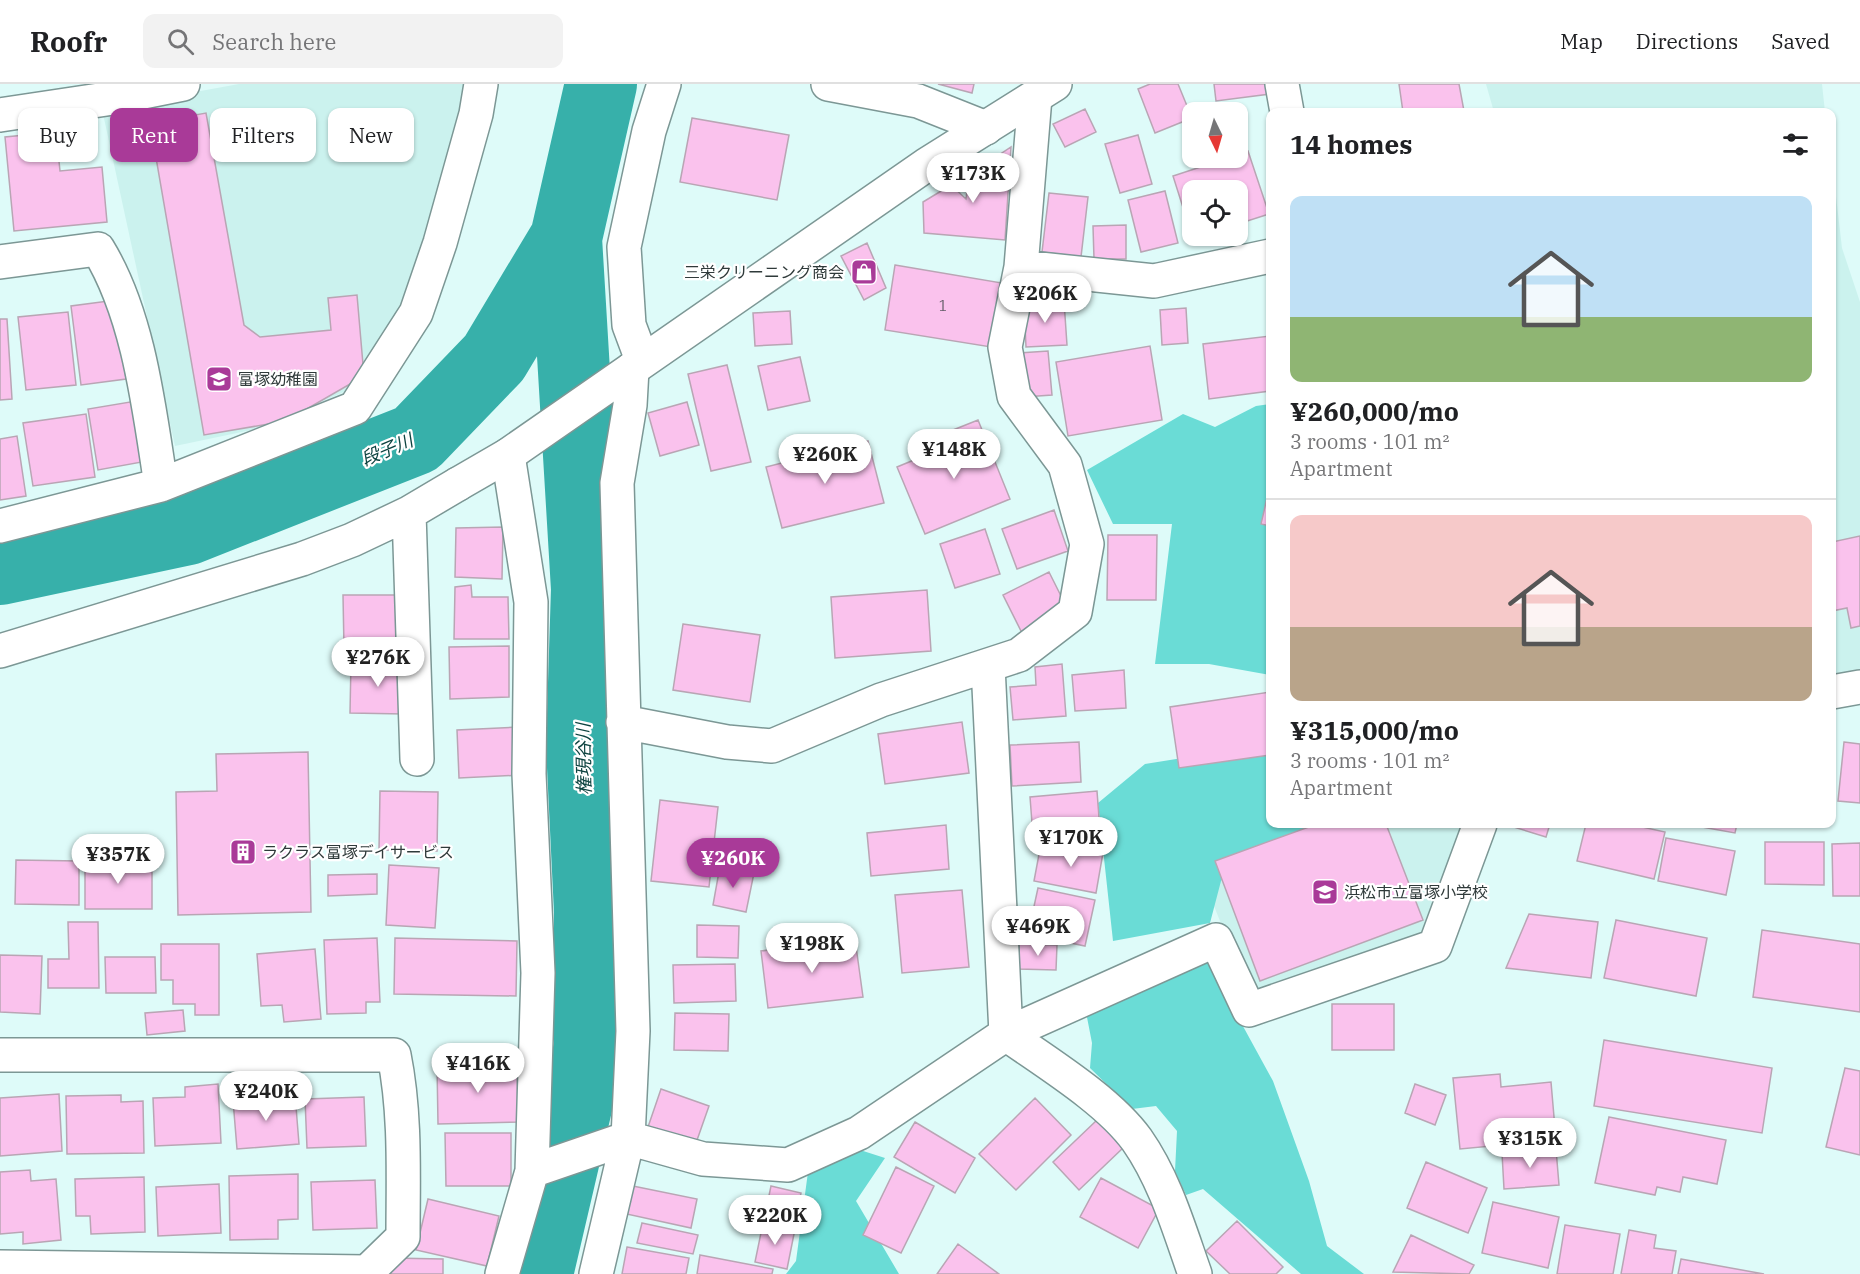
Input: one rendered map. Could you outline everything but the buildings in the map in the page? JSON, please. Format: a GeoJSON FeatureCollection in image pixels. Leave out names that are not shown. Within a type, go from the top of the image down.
{"type":"FeatureCollection","features":[{"type":"Feature","properties":{"kind":"street"},"geometry":{"type":"LineString","coordinates":[[0,116],[113,99],[183,84]]}},
{"type":"Feature","properties":{"kind":"street"},"geometry":{"type":"LineString","coordinates":[[0,526],[161,484],[355,408],[416,313],[440,243],[470,136],[481,84]]}},
{"type":"Feature","properties":{"kind":"street"},"geometry":{"type":"LineString","coordinates":[[596,1274],[619,1141],[633,1031],[617,483],[630,405],[629,325],[624,247],[649,131],[664,84]]}},
{"type":"Feature","properties":{"kind":"street"},"geometry":{"type":"LineString","coordinates":[[828,84],[918,101],[986,128]]}},
{"type":"Feature","properties":{"kind":"street"},"geometry":{"type":"LineString","coordinates":[[1282,84],[1286,108]]}},
{"type":"Feature","properties":{"kind":"street"},"geometry":{"type":"LineString","coordinates":[[623,722],[727,742],[772,746],[881,700],[1019,655],[1075,612],[1087,544],[1065,465],[1014,396],[1005,347],[1021,267],[1045,90]]}},
{"type":"Feature","properties":{"kind":"street"},"geometry":{"type":"LineString","coordinates":[[0,651],[302,559],[352,540],[409,513],[518,448],[926,165],[1045,90]]}},
{"type":"Feature","properties":{"kind":"street"},"geometry":{"type":"LineString","coordinates":[[0,262],[98,249],[109,266],[141,362],[161,484]]}},
{"type":"Feature","properties":{"kind":"street"},"geometry":{"type":"LineString","coordinates":[[1021,267],[1154,281],[1266,257]]}},
{"type":"Feature","properties":{"kind":"street"},"geometry":{"type":"LineString","coordinates":[[502,1274],[539,1169],[538,973],[529,774],[531,602],[518,448]]}},
{"type":"Feature","properties":{"kind":"street"},"geometry":{"type":"LineString","coordinates":[[409,513],[417,759]]}},
{"type":"Feature","properties":{"kind":"street"},"geometry":{"type":"LineString","coordinates":[[988,666],[1006,1034]]}},
{"type":"Feature","properties":{"kind":"street"},"geometry":{"type":"LineString","coordinates":[[1836,691],[1860,687]]}},
{"type":"Feature","properties":{"kind":"street"},"geometry":{"type":"LineString","coordinates":[[539,1169],[619,1141],[703,1160],[788,1165],[859,1133],[1006,1034],[1216,940],[1249,1010],[1435,946],[1479,828]]}},
{"type":"Feature","properties":{"kind":"street"},"geometry":{"type":"LineString","coordinates":[[1006,1034],[1096,1099],[1137,1140],[1166,1193],[1195,1274]]}},
{"type":"Feature","properties":{"kind":"street"},"geometry":{"type":"LineString","coordinates":[[0,1054],[394,1055],[400,1084],[404,1144],[404,1237],[367,1273],[0,1267]]}},
{"type":"Feature","properties":{"kind":"shaded area"},"geometry":{"type":"Polygon","coordinates":[[[239,84],[470,84],[403,315],[346,391],[261,428],[175,446],[113,162],[198,162],[198,108],[110,108],[110,146],[102,109],[239,84]]]}},
{"type":"Feature","properties":{"kind":"shaded area"},"geometry":{"type":"Polygon","coordinates":[[[1486,84],[1822,84],[1825,108],[1493,108],[1486,84]]]}},
{"type":"Feature","properties":{"kind":"shaded area"},"geometry":{"type":"Polygon","coordinates":[[[1836,196],[1842,248],[1860,302],[1860,672],[1836,677],[1836,196]]]}},
{"type":"Feature","properties":{"kind":"shaded area"},"geometry":{"type":"Polygon","coordinates":[[[1266,405],[1266,674],[1209,664],[1155,664],[1172,524],[1113,524],[1087,470],[1183,414],[1215,427],[1256,406],[1266,405]]]}},
{"type":"Feature","properties":{"kind":"shaded area"},"geometry":{"type":"Polygon","coordinates":[[[1266,745],[1266,828],[1309,828],[1240,852],[1221,881],[1210,923],[1113,941],[1098,803],[1145,764],[1266,745]]]}},
{"type":"Feature","properties":{"kind":"shaded area","name":"浜松市立富塚小学校"},"geometry":{"type":"Polygon","coordinates":[[[1266,825],[1266,828],[1462,828],[1427,939],[1252,1001],[1190,846],[1266,825]]]}},
{"type":"Feature","properties":{"kind":"shaded area"},"geometry":{"type":"Polygon","coordinates":[[[1204,955],[1273,1081],[1309,1181],[1327,1246],[1364,1274],[1301,1274],[1203,1189],[1186,1195],[1175,1171],[1177,1131],[1156,1106],[1132,1109],[1090,1068],[1092,1043],[1085,1007],[1204,955]]]}},
{"type":"Feature","properties":{"kind":"shaded area"},"geometry":{"type":"Polygon","coordinates":[[[857,1149],[885,1158],[856,1201],[899,1274],[786,1274],[796,1261],[808,1172],[857,1149]]]}},
{"type":"Feature","properties":{"kind":"waterway","name":"段子川"},"geometry":{"type":"LineString","coordinates":[[0,569],[188,529],[416,439],[494,358],[566,238],[601,84]]}},
{"type":"Feature","properties":{"kind":"waterway","name":"権現谷川"},"geometry":{"type":"LineString","coordinates":[[537,1274],[590,1047],[590,912],[582,746],[587,589],[566,238]]}},
{"type":"Feature","properties":{"kind":"place","name":"三栄クリーニング商会"},"geometry":{"type":"Point","coordinates":[864,272]}},
{"type":"Feature","properties":{"kind":"place","name":"富塚幼稚園"},"geometry":{"type":"Point","coordinates":[219,379]}},
{"type":"Feature","properties":{"kind":"place","name":"ラクラス富塚デイサービス"},"geometry":{"type":"Point","coordinates":[243,852]}},
{"type":"Feature","properties":{"kind":"place","name":"浜松市立富塚小学校"},"geometry":{"type":"Point","coordinates":[1325,892]}}]}
